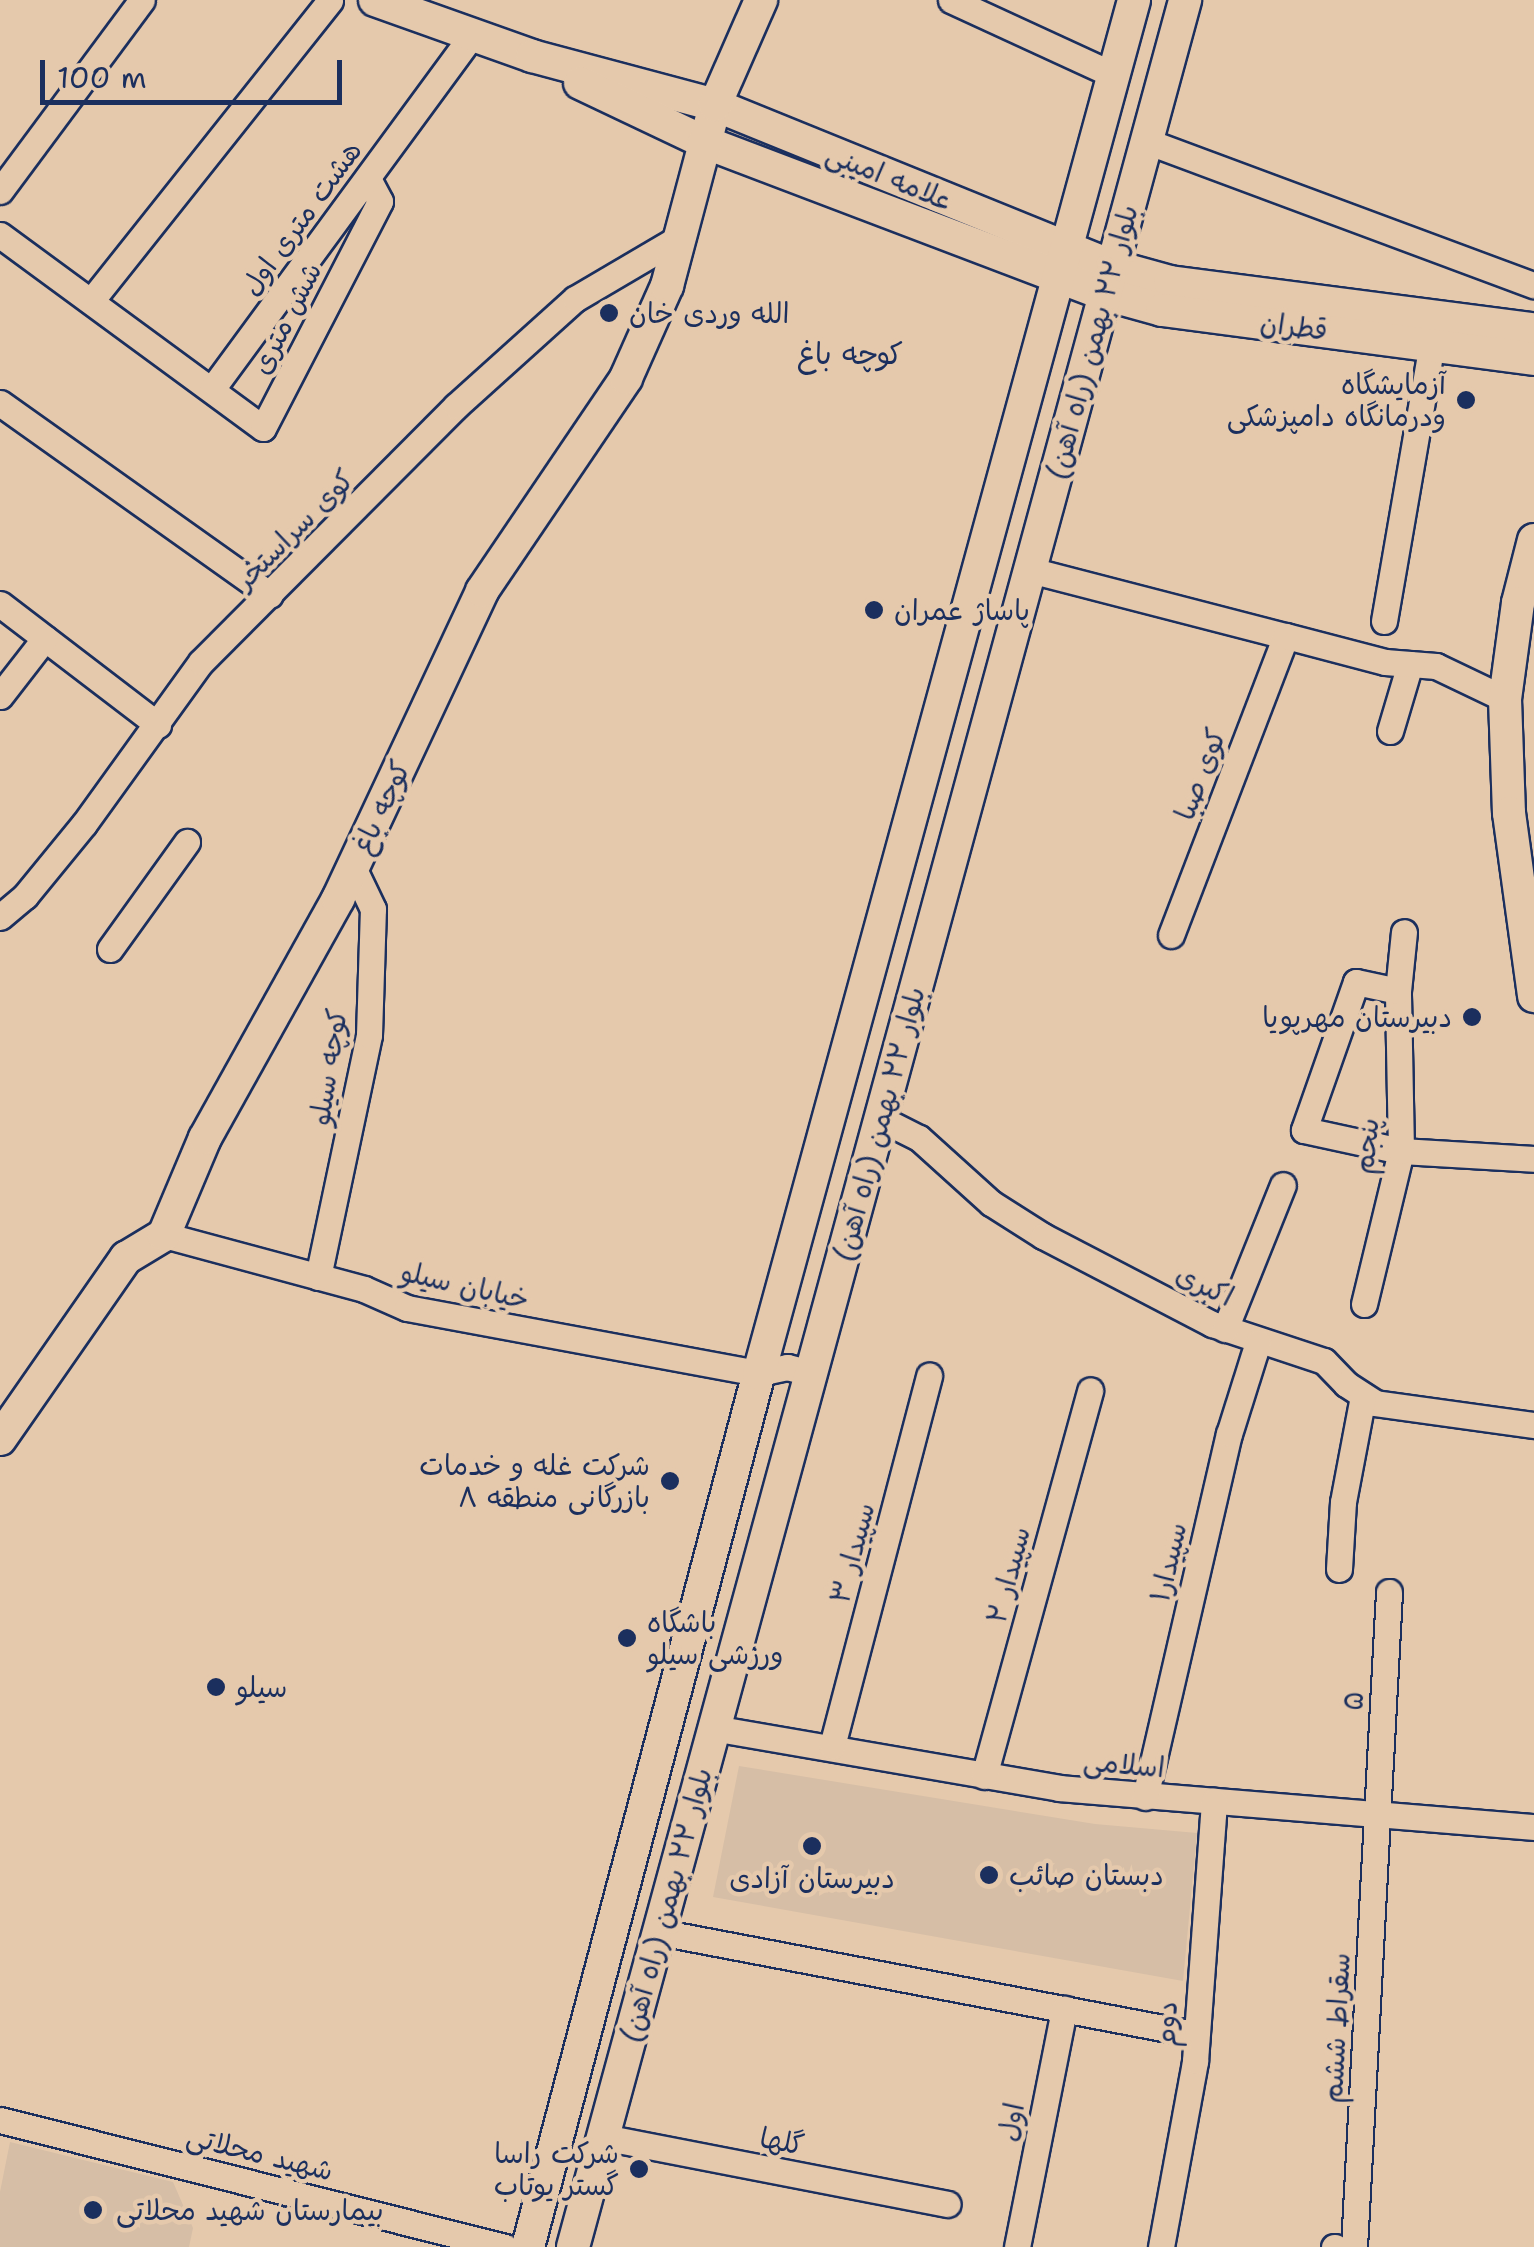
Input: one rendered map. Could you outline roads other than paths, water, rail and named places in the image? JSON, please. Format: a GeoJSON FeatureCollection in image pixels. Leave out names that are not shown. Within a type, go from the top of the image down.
{"type":"FeatureCollection","features":[{"type":"Feature","properties":{"kind":"main road"},"geometry":{"type":"LineString","coordinates":[[375,0],[532,56]]}},
{"type":"Feature","properties":{"kind":"main road"},"geometry":{"type":"LineString","coordinates":[[715,104],[761,0]]}},
{"type":"Feature","properties":{"kind":"main road","name":"بلوار ۲۲ بهمن (راه آهن)"},"geometry":{"type":"LineString","coordinates":[[528,2247],[759,1372],[1134,0]]}},
{"type":"Feature","properties":{"kind":"main road","name":"بلوار ۲۲ بهمن (راه آهن)"},"geometry":{"type":"LineString","coordinates":[[573,2247],[1186,0]]}},
{"type":"Feature","properties":{"kind":"main road","name":"علامه امینی"},"geometry":{"type":"LineString","coordinates":[[532,56],[715,104],[1063,263]]}},
{"type":"Feature","properties":{"kind":"main road","name":"علامه امینی"},"geometry":{"type":"LineString","coordinates":[[532,56],[704,142],[1063,263]]}},
{"type":"Feature","properties":{"kind":"main road","name":"کوچه باغ"},"geometry":{"type":"LineString","coordinates":[[164,1236],[205,1138],[353,868],[482,591],[626,378],[656,316],[682,236],[715,104]]}},
{"type":"Feature","properties":{"kind":"main road","name":"قطران"},"geometry":{"type":"LineString","coordinates":[[1063,263],[1108,280],[1162,310],[1432,342],[1534,359]]}},
{"type":"Feature","properties":{"kind":"main road","name":"قطران"},"geometry":{"type":"LineString","coordinates":[[1108,280],[1170,282],[1534,329]]}},
{"type":"Feature","properties":{"kind":"main road"},"geometry":{"type":"LineString","coordinates":[[1534,540],[1522,659],[1505,699],[1522,814],[1534,996]]}},
{"type":"Feature","properties":{"kind":"main road"},"geometry":{"type":"LineString","coordinates":[[0,1438],[126,1258],[164,1236]]}},
{"type":"Feature","properties":{"kind":"street"},"geometry":{"type":"LineString","coordinates":[[0,191],[142,0]]}},
{"type":"Feature","properties":{"kind":"street"},"geometry":{"type":"LineString","coordinates":[[91,301],[330,0]]}},
{"type":"Feature","properties":{"kind":"street"},"geometry":{"type":"LineString","coordinates":[[951,0],[1114,74]]}},
{"type":"Feature","properties":{"kind":"street","name":"هشت متری اول"},"geometry":{"type":"LineString","coordinates":[[212,389],[473,34]]}},
{"type":"Feature","properties":{"kind":"street"},"geometry":{"type":"LineString","coordinates":[[1146,141],[1534,285]]}},
{"type":"Feature","properties":{"kind":"street","name":"شش متری"},"geometry":{"type":"LineString","coordinates":[[212,389],[263,428],[380,202],[368,178]]}},
{"type":"Feature","properties":{"kind":"street"},"geometry":{"type":"LineString","coordinates":[[0,235],[212,389]]}},
{"type":"Feature","properties":{"kind":"street","name":"کوی سراستخر"},"geometry":{"type":"LineString","coordinates":[[0,918],[25,896],[202,662],[502,360],[575,299],[682,236]]}},
{"type":"Feature","properties":{"kind":"street"},"geometry":{"type":"LineString","coordinates":[[1384,621],[1432,342]]}},
{"type":"Feature","properties":{"kind":"street"},"geometry":{"type":"LineString","coordinates":[[0,404],[270,596]]}},
{"type":"Feature","properties":{"kind":"street"},"geometry":{"type":"LineString","coordinates":[[1030,570],[1385,662],[1436,666],[1505,699]]}},
{"type":"Feature","properties":{"kind":"street"},"geometry":{"type":"LineString","coordinates":[[0,604],[158,725]]}},
{"type":"Feature","properties":{"kind":"street","name":"کوی صبا"},"geometry":{"type":"LineString","coordinates":[[1171,934],[1286,636]]}},
{"type":"Feature","properties":{"kind":"street"},"geometry":{"type":"LineString","coordinates":[[0,696],[45,638]]}},
{"type":"Feature","properties":{"kind":"street"},"geometry":{"type":"LineString","coordinates":[[1390,731],[1410,664]]}},
{"type":"Feature","properties":{"kind":"street"},"geometry":{"type":"LineString","coordinates":[[110,950],[188,842]]}},
{"type":"Feature","properties":{"kind":"street","name":"کوچه سیلو"},"geometry":{"type":"LineString","coordinates":[[318,1277],[369,1035],[372,910],[353,868]]}},
{"type":"Feature","properties":{"kind":"street","name":"پنجم"},"geometry":{"type":"LineString","coordinates":[[1364,1304],[1401,1151],[1398,991],[1404,932]]}},
{"type":"Feature","properties":{"kind":"street"},"geometry":{"type":"LineString","coordinates":[[1398,991],[1356,982],[1304,1130],[1401,1151],[1534,1160]]}},
{"type":"Feature","properties":{"kind":"street","name":"اکبری"},"geometry":{"type":"LineString","coordinates":[[881,1119],[920,1138],[990,1203],[1030,1228],[1225,1329],[1324,1361],[1362,1396],[1416,1412],[1534,1426]]}},
{"type":"Feature","properties":{"kind":"street"},"geometry":{"type":"LineString","coordinates":[[1225,1329],[1282,1185]]}},
{"type":"Feature","properties":{"kind":"street","name":"خیابان سیلو"},"geometry":{"type":"LineString","coordinates":[[164,1236],[318,1277],[408,1308],[759,1372],[787,1367],[811,1373]]}},
{"type":"Feature","properties":{"kind":"street","name":"سپیدار۱"},"geometry":{"type":"LineString","coordinates":[[1144,1798],[1229,1434],[1258,1342]]}},
{"type":"Feature","properties":{"kind":"street","name":"سپیدار ۳"},"geometry":{"type":"LineString","coordinates":[[832,1746],[929,1376]]}},
{"type":"Feature","properties":{"kind":"street","name":"سپیدار ۲"},"geometry":{"type":"LineString","coordinates":[[984,1776],[1090,1390]]}},
{"type":"Feature","properties":{"kind":"street"},"geometry":{"type":"LineString","coordinates":[[1339,1569],[1344,1502],[1362,1396]]}},
{"type":"Feature","properties":{"kind":"street","name":"۵"},"geometry":{"type":"LineString","coordinates":[[1378,1813],[1389,1592]]}},
{"type":"Feature","properties":{"kind":"street","name":"اسلامی"},"geometry":{"type":"LineString","coordinates":[[713,1728],[832,1746],[984,1776],[1144,1798],[1534,1828]]}},
{"type":"Feature","properties":{"kind":"street","name":"دوم"},"geometry":{"type":"LineString","coordinates":[[1161,2247],[1195,2061],[1214,1801]]}},
{"type":"Feature","properties":{"kind":"street","name":"سقراط ششم"},"geometry":{"type":"LineString","coordinates":[[1354,2247],[1378,1813]]}},
{"type":"Feature","properties":{"kind":"street"},"geometry":{"type":"LineString","coordinates":[[659,1932],[1194,2034]]}},
{"type":"Feature","properties":{"kind":"street","name":"اول"},"geometry":{"type":"LineString","coordinates":[[1017,2247],[1064,2009]]}},
{"type":"Feature","properties":{"kind":"street","name":"شهید محلاتی"},"geometry":{"type":"LineString","coordinates":[[0,2120],[506,2247]]}},
{"type":"Feature","properties":{"kind":"street","name":"گلها"},"geometry":{"type":"LineString","coordinates":[[603,2137],[948,2204]]}},
{"type":"Feature","properties":{"kind":"place","name":"الله وردی خان"},"geometry":{"type":"Point","coordinates":[609,313]}},
{"type":"Feature","properties":{"kind":"place","name":"آزمایشگاه ودرمانگاه دامپزشکی"},"geometry":{"type":"Point","coordinates":[1466,400]}},
{"type":"Feature","properties":{"kind":"place","name":"پاساژ عمران"},"geometry":{"type":"Point","coordinates":[874,610]}},
{"type":"Feature","properties":{"kind":"place","name":"دبیرستان مهرپویا"},"geometry":{"type":"Point","coordinates":[1472,1017]}},
{"type":"Feature","properties":{"kind":"place","name":"شرکت غله و خدمات بازرگانی منطقه ۸"},"geometry":{"type":"Point","coordinates":[670,1481]}},
{"type":"Feature","properties":{"kind":"place","name":"باشگاه ورزشی سیلو"},"geometry":{"type":"Point","coordinates":[627,1638]}},
{"type":"Feature","properties":{"kind":"place","name":"سیلو"},"geometry":{"type":"Point","coordinates":[216,1687]}},
{"type":"Feature","properties":{"kind":"place","name":"دبیرستان آزادی"},"geometry":{"type":"Point","coordinates":[812,1846]}},
{"type":"Feature","properties":{"kind":"place","name":"دبستان صائب"},"geometry":{"type":"Point","coordinates":[989,1875]}},
{"type":"Feature","properties":{"kind":"place","name":"شرکت راسا گستر یوتاب"},"geometry":{"type":"Point","coordinates":[639,2169]}},
{"type":"Feature","properties":{"kind":"place","name":"بیمارستان شهید محلاتی"},"geometry":{"type":"Point","coordinates":[93,2210]}},
{"type":"Feature","properties":{"kind":"district","name":"کوچه باغ"},"geometry":{"type":"Point","coordinates":[850,354]}}]}
